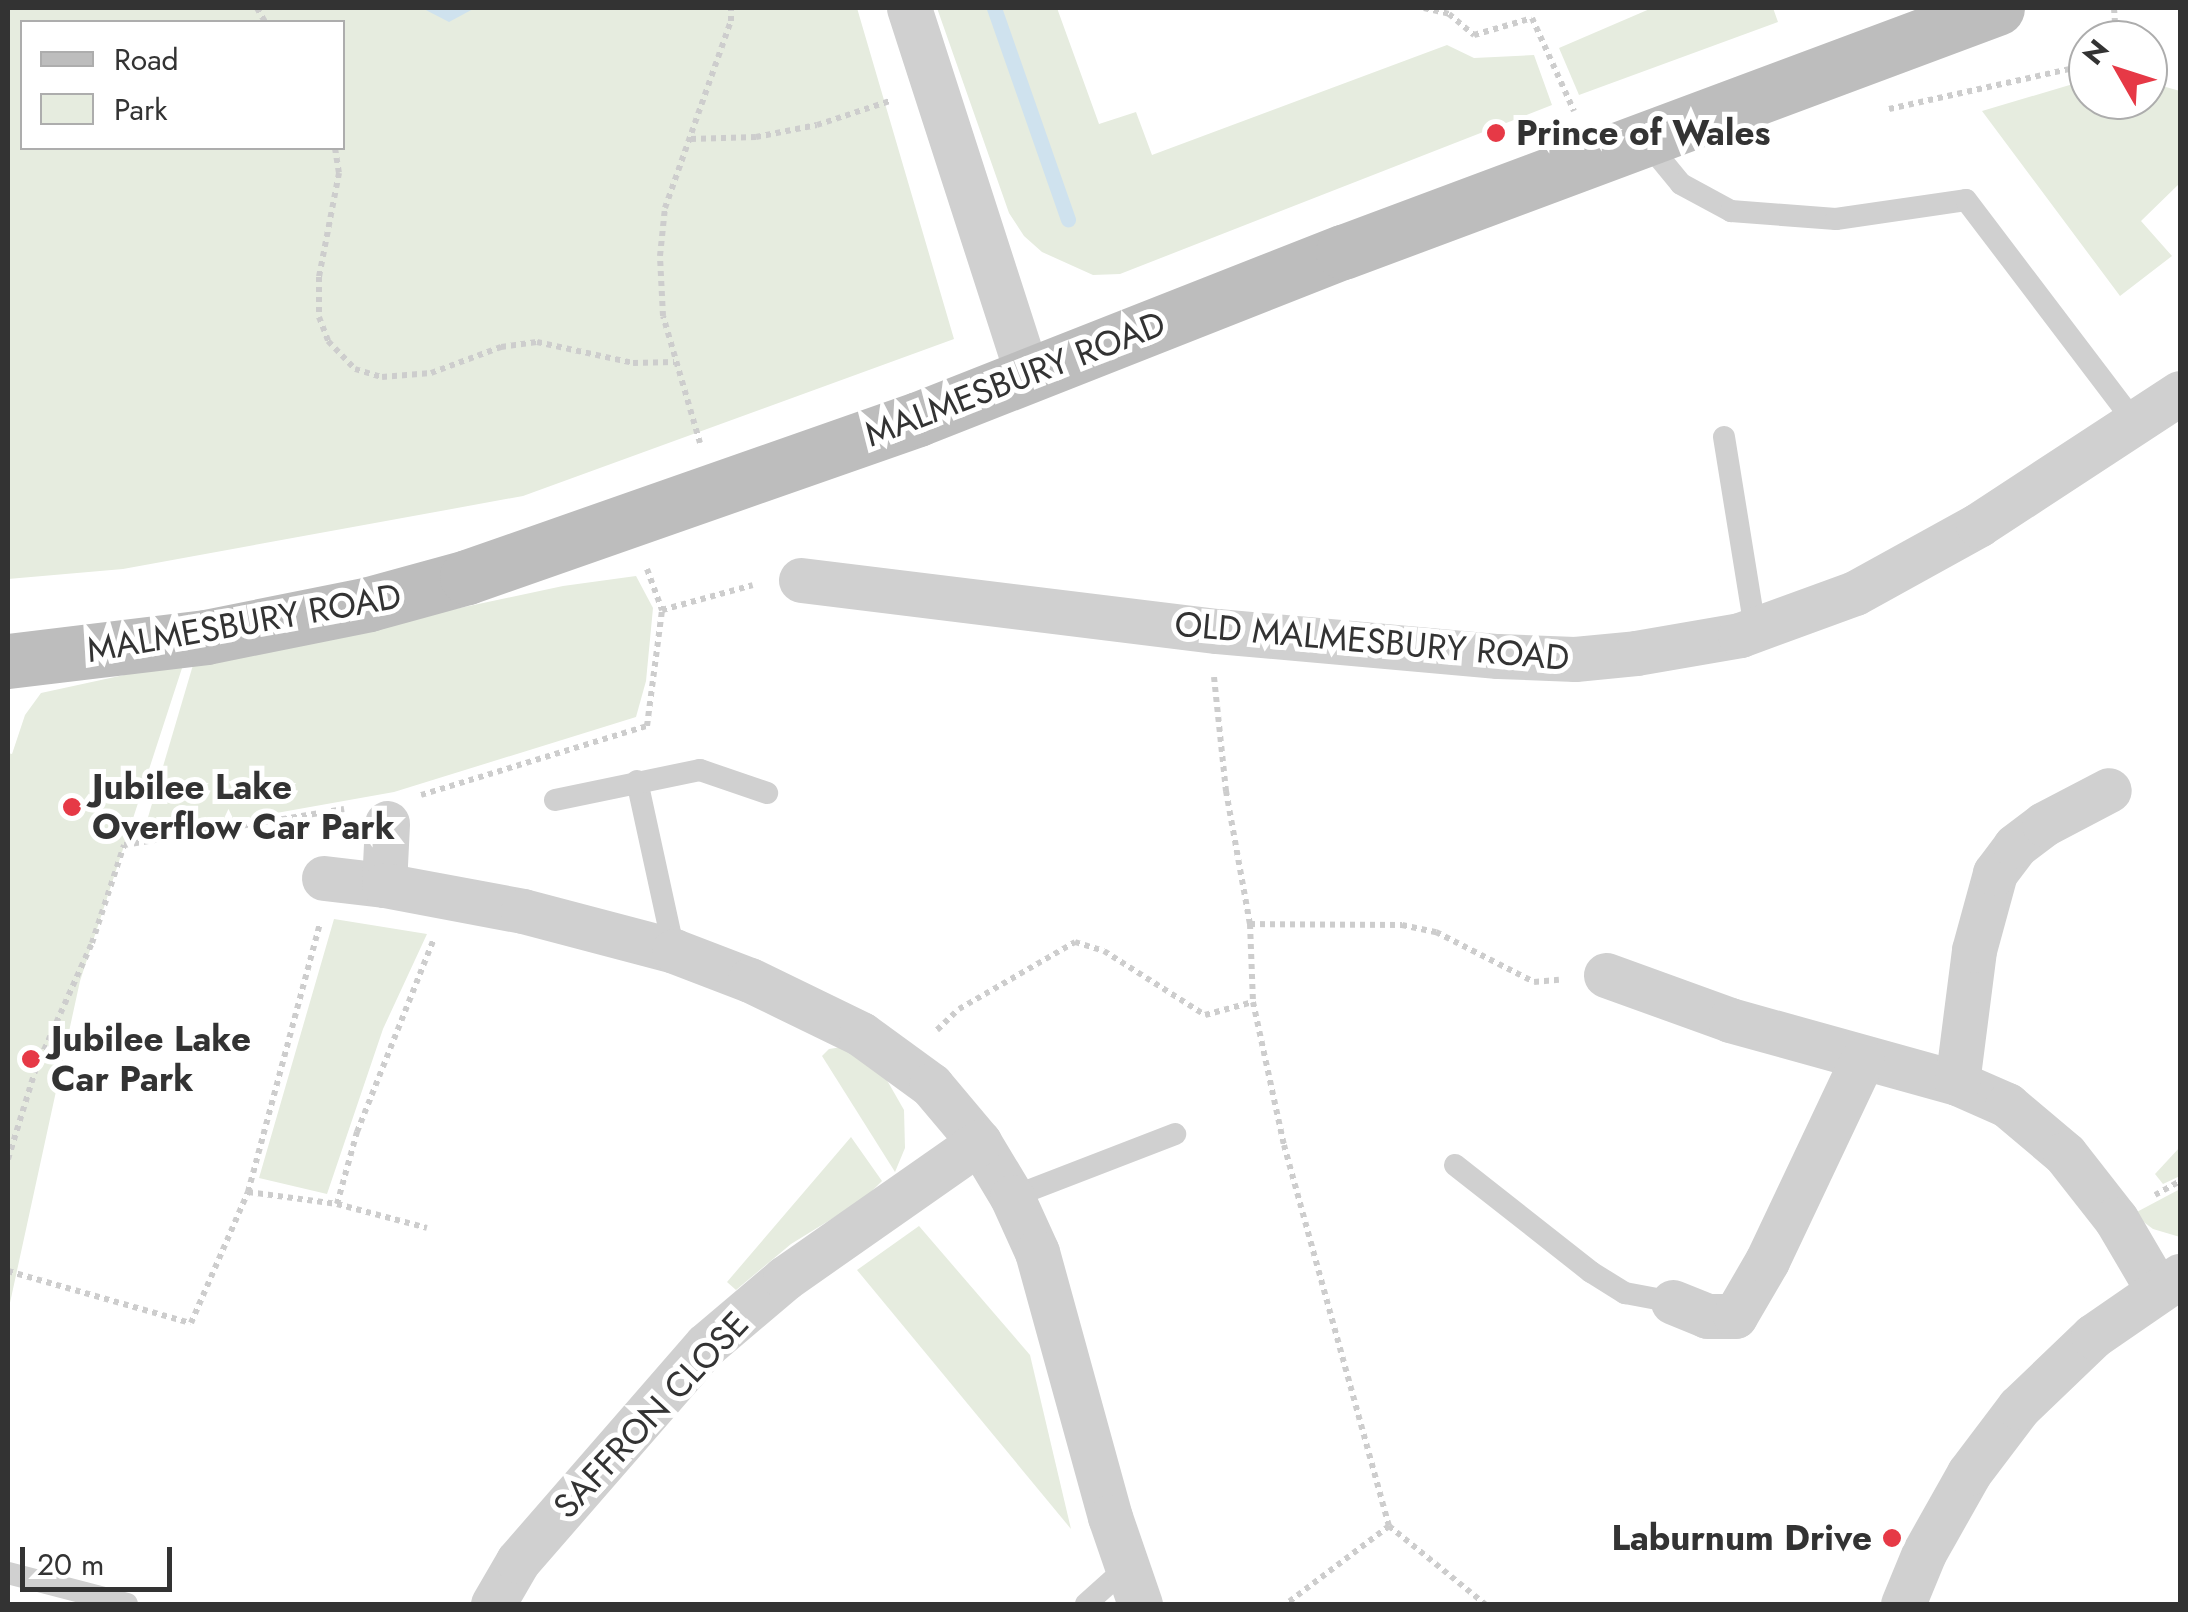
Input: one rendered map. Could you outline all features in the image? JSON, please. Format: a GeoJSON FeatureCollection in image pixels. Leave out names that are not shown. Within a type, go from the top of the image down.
{"type":"FeatureCollection","features":[{"type":"Feature","properties":{"kind":"main road","name":"MALMESBURY ROAD"},"geometry":{"type":"LineString","coordinates":[[8,661],[206,637],[415,592],[630,523],[1997,8]]}},
{"type":"Feature","properties":{"kind":"street"},"geometry":{"type":"LineString","coordinates":[[909,8],[1027,374]]}},
{"type":"Feature","properties":{"kind":"street","name":"OLD MALMESBURY ROAD"},"geometry":{"type":"LineString","coordinates":[[801,580],[1217,631],[1575,659],[1636,653],[1755,629],[1855,593],[1925,556],[2180,393]]}},
{"type":"Feature","properties":{"kind":"street"},"geometry":{"type":"LineString","coordinates":[[1956,1083],[1974,950],[1996,872],[2015,846],[2044,824],[2110,790]]}},
{"type":"Feature","properties":{"kind":"street"},"geometry":{"type":"LineString","coordinates":[[368,816],[384,885]]}},
{"type":"Feature","properties":{"kind":"street"},"geometry":{"type":"LineString","coordinates":[[324,878],[523,910],[674,951],[822,1013],[931,1085],[979,1142],[1012,1198],[1046,1282],[1132,1586]]}},
{"type":"Feature","properties":{"kind":"street"},"geometry":{"type":"LineString","coordinates":[[1606,975],[1730,1020],[1862,1060],[1956,1083],[2007,1105],[2065,1154],[2169,1282],[2093,1336],[2019,1406],[1969,1473],[1924,1554],[1903,1604]]}},
{"type":"Feature","properties":{"kind":"street"},"geometry":{"type":"LineString","coordinates":[[1673,1302],[1707,1316],[1735,1316],[1835,1124],[1862,1060]]}},
{"type":"Feature","properties":{"kind":"street","name":"SAFFRON CLOSE"},"geometry":{"type":"LineString","coordinates":[[493,1604],[518,1560],[706,1345],[785,1278],[979,1142]]}},
{"type":"Feature","properties":{"kind":"lane"},"geometry":{"type":"LineString","coordinates":[[1644,139],[1680,184],[1700,197],[1746,214],[1836,219],[1966,200],[2135,423]]}},
{"type":"Feature","properties":{"kind":"lane"},"geometry":{"type":"LineString","coordinates":[[1724,437],[1755,629]]}},
{"type":"Feature","properties":{"kind":"lane"},"geometry":{"type":"LineString","coordinates":[[555,800],[700,770],[767,793]]}},
{"type":"Feature","properties":{"kind":"lane"},"geometry":{"type":"LineString","coordinates":[[637,781],[674,951]]}},
{"type":"Feature","properties":{"kind":"lane"},"geometry":{"type":"LineString","coordinates":[[1012,1198],[1175,1134]]}},
{"type":"Feature","properties":{"kind":"lane"},"geometry":{"type":"LineString","coordinates":[[1455,1164],[1602,1279],[1625,1293],[1673,1302]]}},
{"type":"Feature","properties":{"kind":"lane"},"geometry":{"type":"LineString","coordinates":[[8,1573],[127,1604]]}},
{"type":"Feature","properties":{"kind":"lane"},"geometry":{"type":"LineString","coordinates":[[1086,1604],[1132,1586]]}},
{"type":"Feature","properties":{"kind":"path"},"geometry":{"type":"LineString","coordinates":[[706,458],[663,316],[660,256],[665,208],[731,21],[731,8]]}},
{"type":"Feature","properties":{"kind":"path"},"geometry":{"type":"LineString","coordinates":[[1424,8],[1451,10],[1474,35],[1532,18],[1570,111],[1589,109]]}},
{"type":"Feature","properties":{"kind":"path"},"geometry":{"type":"LineString","coordinates":[[690,139],[756,137],[816,125],[934,85]]}},
{"type":"Feature","properties":{"kind":"path"},"geometry":{"type":"LineString","coordinates":[[335,150],[339,173],[318,277],[320,317],[328,341],[355,369],[382,376],[431,373],[501,347],[537,342],[633,363],[674,362]]}},
{"type":"Feature","properties":{"kind":"path"},"geometry":{"type":"LineString","coordinates":[[8,1159],[36,1068],[92,943],[124,845],[368,816],[406,799],[647,726],[662,610],[731,588],[801,580]]}},
{"type":"Feature","properties":{"kind":"path"},"geometry":{"type":"LineString","coordinates":[[1217,631],[1213,673],[1226,791],[1250,924],[1253,1002],[1284,1145],[1389,1526],[1486,1604]]}},
{"type":"Feature","properties":{"kind":"path"},"geometry":{"type":"LineString","coordinates":[[8,1271],[191,1323],[248,1192],[320,934],[324,878]]}},
{"type":"Feature","properties":{"kind":"path"},"geometry":{"type":"LineString","coordinates":[[336,1204],[357,1132],[434,938],[444,896]]}},
{"type":"Feature","properties":{"kind":"path"},"geometry":{"type":"LineString","coordinates":[[1250,924],[1402,925],[1436,932],[1534,982],[1606,975]]}},
{"type":"Feature","properties":{"kind":"path"},"geometry":{"type":"LineString","coordinates":[[904,1064],[959,1009],[1075,942],[1104,951],[1205,1014],[1253,1002]]}},
{"type":"Feature","properties":{"kind":"path"},"geometry":{"type":"LineString","coordinates":[[248,1192],[336,1204],[427,1228]]}},
{"type":"Feature","properties":{"kind":"path"},"geometry":{"type":"LineString","coordinates":[[1286,1604],[1389,1526]]}},
{"type":"Feature","properties":{"kind":"green space"},"geometry":{"type":"Polygon","coordinates":[[[8,8],[857,8],[954,339],[523,496],[123,569],[8,579],[8,8]]]}},
{"type":"Feature","properties":{"kind":"green space"},"geometry":{"type":"Polygon","coordinates":[[[937,8],[1057,8],[1099,124],[1136,112],[1152,155],[1447,45],[1474,58],[1534,55],[1552,105],[1120,274],[1093,275],[1042,252],[1024,236],[1009,213],[937,8]]]}},
{"type":"Feature","properties":{"kind":"green space"},"geometry":{"type":"Polygon","coordinates":[[[1652,8],[1773,8],[1778,22],[1579,95],[1559,48],[1652,8]]]}},
{"type":"Feature","properties":{"kind":"green space"},"geometry":{"type":"Polygon","coordinates":[[[2068,85],[2068,120],[2168,120],[2168,88],[2180,91],[2180,183],[2141,221],[2172,256],[2120,296],[1982,111],[2068,85]]]}},
{"type":"Feature","properties":{"kind":"green space"},"geometry":{"type":"Polygon","coordinates":[[[636,576],[653,608],[646,681],[636,717],[394,792],[226,822],[146,824],[193,665],[563,586],[636,576]]]}},
{"type":"Feature","properties":{"kind":"green space","name":"Jubilee Lake Overflow Car Park"},"geometry":{"type":"Polygon","coordinates":[[[184,662],[80,981],[8,1312],[8,753],[12,754],[25,715],[41,693],[184,662]]]}},
{"type":"Feature","properties":{"kind":"green space"},"geometry":{"type":"Polygon","coordinates":[[[334,919],[427,934],[383,1029],[327,1194],[259,1178],[334,919]]]}},
{"type":"Feature","properties":{"kind":"green space"},"geometry":{"type":"Polygon","coordinates":[[[842,1047],[884,1075],[904,1110],[905,1148],[895,1172],[822,1056],[829,1049],[842,1047]]]}},
{"type":"Feature","properties":{"kind":"green space"},"geometry":{"type":"Polygon","coordinates":[[[851,1137],[882,1181],[864,1199],[791,1244],[736,1290],[727,1282],[851,1137]]]}},
{"type":"Feature","properties":{"kind":"green space"},"geometry":{"type":"Polygon","coordinates":[[[2180,1147],[2180,1176],[2163,1184],[2155,1174],[2180,1147]]]}},
{"type":"Feature","properties":{"kind":"green space"},"geometry":{"type":"Polygon","coordinates":[[[2180,1189],[2180,1237],[2153,1229],[2133,1214],[2180,1189]]]}},
{"type":"Feature","properties":{"kind":"green space"},"geometry":{"type":"Polygon","coordinates":[[[919,1226],[1030,1355],[1071,1529],[857,1270],[919,1226]]]}},
{"type":"Feature","properties":{"kind":"water"},"geometry":{"type":"Polygon","coordinates":[[[422,8],[475,8],[449,22],[422,8]]]}},
{"type":"Feature","properties":{"kind":"waterway"},"geometry":{"type":"LineString","coordinates":[[994,8],[1068,219]]}},
{"type":"Feature","properties":{"kind":"place","name":"Prince of Wales"},"geometry":{"type":"Point","coordinates":[1496,133]}},
{"type":"Feature","properties":{"kind":"place","name":"Jubilee Lake Overflow Car Park"},"geometry":{"type":"Point","coordinates":[72,807]}},
{"type":"Feature","properties":{"kind":"place","name":"Jubilee Lake Car Park"},"geometry":{"type":"Point","coordinates":[31,1059]}},
{"type":"Feature","properties":{"kind":"place","name":"Laburnum Drive"},"geometry":{"type":"Point","coordinates":[1892,1538]}}]}
